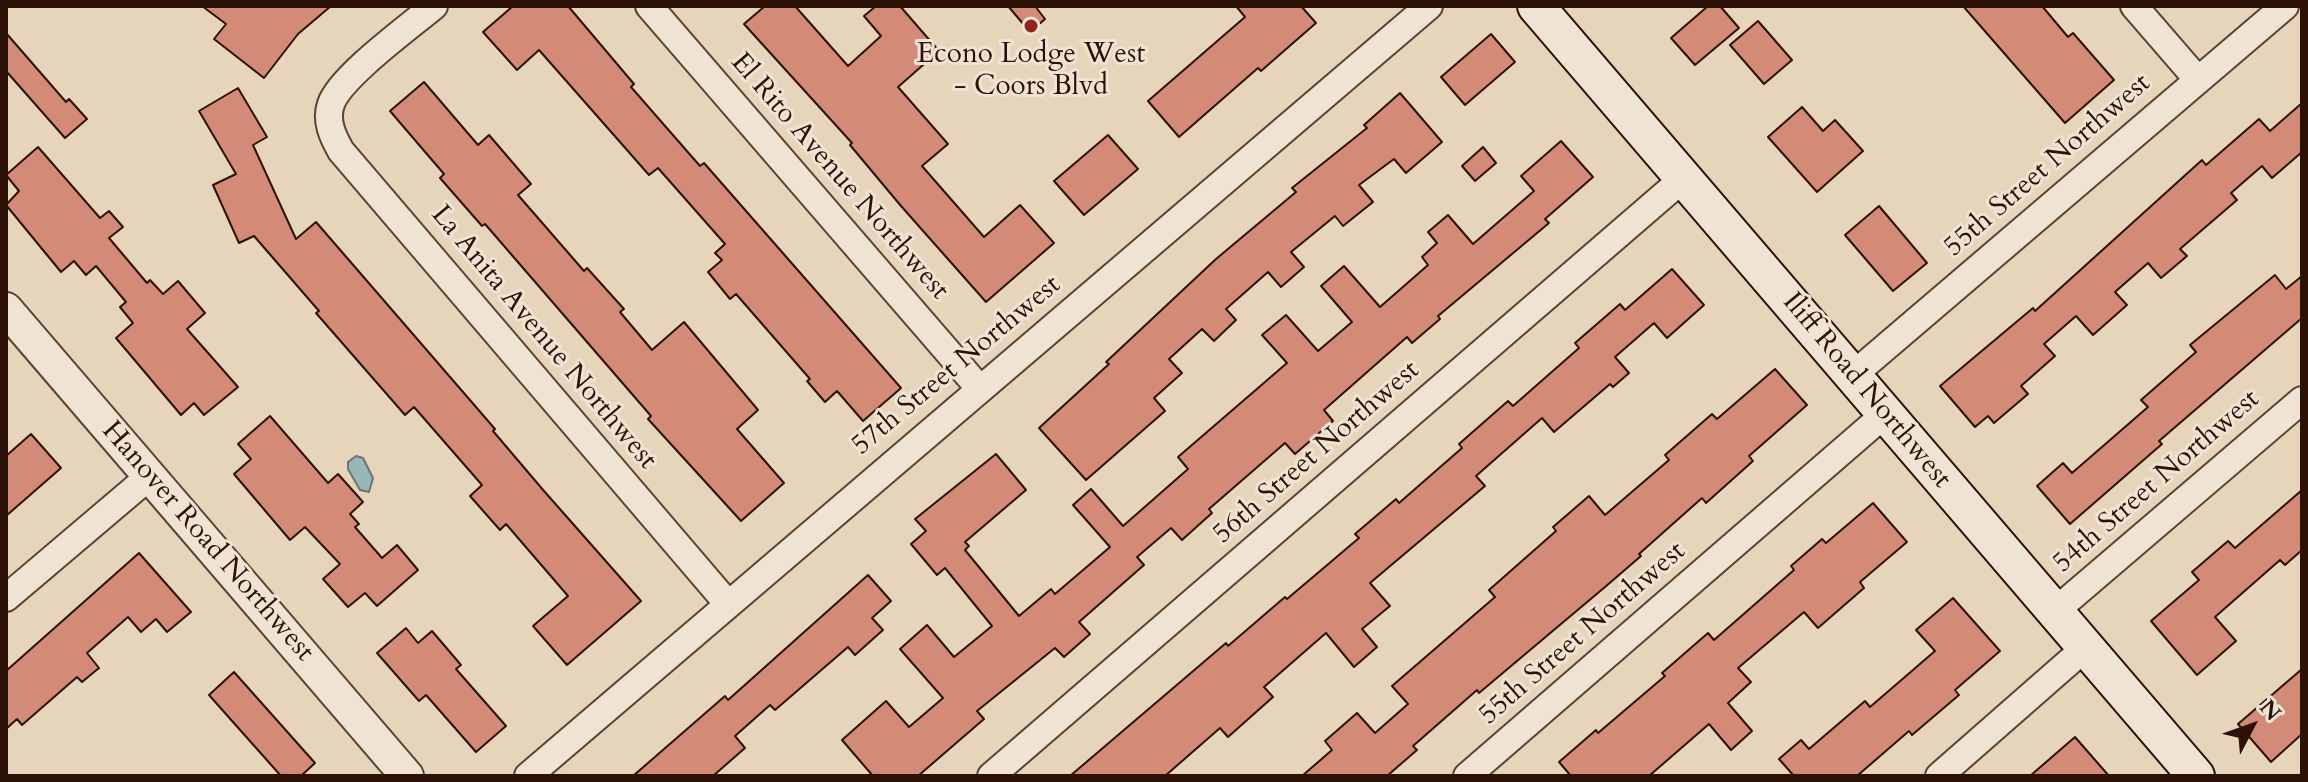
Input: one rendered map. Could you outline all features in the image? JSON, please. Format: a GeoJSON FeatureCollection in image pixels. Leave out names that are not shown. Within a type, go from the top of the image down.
{"type":"FeatureCollection","features":[{"type":"Feature","properties":{"kind":"main road","name":"Iliff Road Northwest"},"geometry":{"type":"LineString","coordinates":[[1536,6],[2196,776]]}},
{"type":"Feature","properties":{"kind":"street","name":"La Anita Avenue Northwest"},"geometry":{"type":"LineString","coordinates":[[434,6],[343,84],[330,105],[330,132],[341,151],[728,604]]}},
{"type":"Feature","properties":{"kind":"street","name":"El Rito Avenue Northwest"},"geometry":{"type":"LineString","coordinates":[[649,6],[980,389]]}},
{"type":"Feature","properties":{"kind":"street","name":"57th Street Northwest"},"geometry":{"type":"LineString","coordinates":[[528,776],[1429,6]]}},
{"type":"Feature","properties":{"kind":"street"},"geometry":{"type":"LineString","coordinates":[[2134,6],[2198,80]]}},
{"type":"Feature","properties":{"kind":"street","name":"55th Street Northwest"},"geometry":{"type":"LineString","coordinates":[[1853,375],[2285,6]]}},
{"type":"Feature","properties":{"kind":"street","name":"56th Street Northwest"},"geometry":{"type":"LineString","coordinates":[[991,776],[1685,177]]}},
{"type":"Feature","properties":{"kind":"street","name":"Hanover Road Northwest"},"geometry":{"type":"LineString","coordinates":[[6,309],[407,776]]}},
{"type":"Feature","properties":{"kind":"street","name":"54th Street Northwest"},"geometry":{"type":"LineString","coordinates":[[2054,612],[2302,400]]}},
{"type":"Feature","properties":{"kind":"street","name":"55th Street Northwest"},"geometry":{"type":"LineString","coordinates":[[1467,776],[1885,414]]}},
{"type":"Feature","properties":{"kind":"street"},"geometry":{"type":"LineString","coordinates":[[6,598],[151,475]]}},
{"type":"Feature","properties":{"kind":"street"},"geometry":{"type":"LineString","coordinates":[[1939,776],[2085,648]]}},
{"type":"Feature","properties":{"kind":"water"},"geometry":{"type":"Polygon","coordinates":[[[356,456],[363,458],[373,478],[369,492],[360,490],[348,469],[348,462],[356,456]]]}},
{"type":"Feature","properties":{"kind":"building"},"geometry":{"type":"Polygon","coordinates":[[[202,6],[331,6],[298,34],[264,78],[214,39],[226,24],[202,6]]]}},
{"type":"Feature","properties":{"kind":"building"},"geometry":{"type":"Polygon","coordinates":[[[513,6],[568,6],[634,84],[631,87],[700,166],[704,163],[901,388],[863,421],[837,391],[825,402],[807,381],[810,379],[736,294],[730,299],[708,272],[722,260],[715,253],[725,244],[658,168],[649,175],[539,50],[517,70],[483,32],[513,6]]]}},
{"type":"Feature","properties":{"kind":"building"},"geometry":{"type":"Polygon","coordinates":[[[765,6],[795,6],[848,66],[881,36],[864,16],[876,6],[900,6],[939,51],[898,87],[948,144],[922,166],[984,237],[1020,205],[1054,243],[986,302],[901,206],[850,145],[852,143],[744,24],[765,6]]]}},
{"type":"Feature","properties":{"kind":"building","name":"Econo Lodge West - Coors Blvd"},"geometry":{"type":"Polygon","coordinates":[[[1008,6],[1035,6],[1045,19],[1030,32],[1008,6]]]}},
{"type":"Feature","properties":{"kind":"building"},"geometry":{"type":"Polygon","coordinates":[[[1236,6],[1301,6],[1316,23],[1261,71],[1258,68],[1179,137],[1148,101],[1245,17],[1236,6]]]}},
{"type":"Feature","properties":{"kind":"building"},"geometry":{"type":"Polygon","coordinates":[[[1708,6],[1720,6],[1739,28],[1695,65],[1671,38],[1708,6]]]}},
{"type":"Feature","properties":{"kind":"building"},"geometry":{"type":"Polygon","coordinates":[[[1963,6],[2042,6],[2068,37],[2073,33],[2114,80],[2065,123],[1963,6]]]}},
{"type":"Feature","properties":{"kind":"building"},"geometry":{"type":"Polygon","coordinates":[[[1758,21],[1792,60],[1764,84],[1730,45],[1758,21]]]}},
{"type":"Feature","properties":{"kind":"building"},"geometry":{"type":"Polygon","coordinates":[[[6,33],[66,102],[69,99],[87,119],[65,138],[6,71],[6,33]]]}},
{"type":"Feature","properties":{"kind":"building"},"geometry":{"type":"Polygon","coordinates":[[[1491,34],[1515,62],[1465,105],[1441,77],[1491,34]]]}},
{"type":"Feature","properties":{"kind":"building"},"geometry":{"type":"Polygon","coordinates":[[[424,82],[478,145],[489,135],[531,184],[518,195],[584,271],[587,268],[624,309],[620,312],[652,350],[684,322],[758,410],[737,429],[784,483],[741,521],[648,419],[651,416],[485,224],[482,226],[440,178],[444,174],[390,111],[424,82]]]}},
{"type":"Feature","properties":{"kind":"building"},"geometry":{"type":"Polygon","coordinates":[[[238,88],[267,137],[253,145],[296,239],[316,222],[641,601],[567,665],[533,626],[568,596],[506,524],[500,530],[470,496],[482,485],[414,407],[405,415],[254,236],[239,243],[213,185],[236,174],[199,111],[238,88]]]}},
{"type":"Feature","properties":{"kind":"building"},"geometry":{"type":"Polygon","coordinates":[[[1400,93],[1442,142],[1406,173],[1394,159],[1359,185],[1373,202],[1343,226],[1335,216],[1291,252],[1304,267],[1281,287],[1268,272],[1226,309],[1236,320],[1214,341],[1202,329],[1169,359],[1182,373],[1154,398],[1165,411],[1086,480],[1039,428],[1216,259],[1296,192],[1292,188],[1367,128],[1364,125],[1400,93]]]}},
{"type":"Feature","properties":{"kind":"building"},"geometry":{"type":"Polygon","coordinates":[[[2302,103],[2302,152],[2272,178],[2262,166],[2231,193],[2237,200],[2180,249],[2187,256],[2161,278],[2148,263],[2115,292],[2127,305],[2093,335],[2076,316],[2044,344],[2055,356],[2021,386],[2028,394],[1994,423],[1988,416],[1975,427],[1940,386],[2033,308],[2035,311],[2202,160],[2206,165],[2259,119],[2270,131],[2302,103]]]}},
{"type":"Feature","properties":{"kind":"building"},"geometry":{"type":"Polygon","coordinates":[[[1802,107],[1823,131],[1835,120],[1863,151],[1817,192],[1768,137],[1802,107]]]}},
{"type":"Feature","properties":{"kind":"building"},"geometry":{"type":"Polygon","coordinates":[[[1108,135],[1138,169],[1084,215],[1054,181],[1108,135]]]}},
{"type":"Feature","properties":{"kind":"building"},"geometry":{"type":"Polygon","coordinates":[[[1561,141],[1593,177],[1545,219],[1549,223],[1438,316],[1440,319],[1412,343],[1407,337],[1324,410],[1333,421],[1295,454],[1285,443],[1209,509],[1212,513],[1182,540],[1171,528],[1137,557],[1144,565],[1079,622],[1090,634],[1064,657],[1055,648],[977,711],[984,719],[918,776],[873,776],[842,740],[886,701],[909,727],[943,698],[900,649],[927,625],[954,657],[992,626],[945,568],[937,575],[911,544],[926,531],[915,519],[996,454],[1026,490],[965,542],[969,546],[965,550],[1019,616],[1051,589],[1055,594],[1110,547],[1073,505],[1091,489],[1123,526],[1188,469],[1178,457],[1287,363],[1262,335],[1286,315],[1318,351],[1352,322],[1321,286],[1344,266],[1380,307],[1428,265],[1422,257],[1437,243],[1428,232],[1448,215],[1473,244],[1534,191],[1521,176],[1561,141]]]}},
{"type":"Feature","properties":{"kind":"building"},"geometry":{"type":"Polygon","coordinates":[[[38,147],[100,218],[109,211],[123,227],[109,238],[147,283],[150,280],[163,294],[178,281],[205,313],[187,329],[238,387],[204,415],[194,403],[181,415],[116,338],[133,323],[120,307],[126,302],[96,266],[86,275],[74,261],[61,272],[6,205],[19,191],[6,175],[38,147]]]}},
{"type":"Feature","properties":{"kind":"building"},"geometry":{"type":"Polygon","coordinates":[[[1483,147],[1496,163],[1475,181],[1462,166],[1483,147]]]}},
{"type":"Feature","properties":{"kind":"building"},"geometry":{"type":"Polygon","coordinates":[[[1879,206],[1927,263],[1893,291],[1845,235],[1879,206]]]}},
{"type":"Feature","properties":{"kind":"building"},"geometry":{"type":"Polygon","coordinates":[[[1672,269],[1704,305],[1667,338],[1654,323],[1615,357],[1629,373],[1613,387],[1610,384],[1554,432],[1542,418],[1476,476],[1485,486],[1370,583],[1390,606],[1362,629],[1377,647],[1354,667],[1326,633],[1264,687],[1273,697],[1228,737],[1220,728],[1165,776],[1070,776],[1226,643],[1228,646],[1359,538],[1355,534],[1396,499],[1399,503],[1462,448],[1459,444],[1508,401],[1513,406],[1579,348],[1575,343],[1620,304],[1625,310],[1672,269]]]}},
{"type":"Feature","properties":{"kind":"building"},"geometry":{"type":"Polygon","coordinates":[[[2275,275],[2286,289],[2302,276],[2302,318],[2159,441],[2162,444],[2070,524],[2037,486],[2063,463],[2072,473],[2148,407],[2141,400],[2196,352],[2190,345],[2275,275]]]}},
{"type":"Feature","properties":{"kind":"building"},"geometry":{"type":"Polygon","coordinates":[[[1775,369],[1807,405],[1749,456],[1753,461],[1706,503],[1702,498],[1605,587],[1479,693],[1477,690],[1413,746],[1417,750],[1387,776],[1302,776],[1332,750],[1325,741],[1357,713],[1375,733],[1408,704],[1392,686],[1495,597],[1489,590],[1556,531],[1553,527],[1589,496],[1605,515],[1669,460],[1665,455],[1712,414],[1717,419],[1775,369]]]}},
{"type":"Feature","properties":{"kind":"building"},"geometry":{"type":"Polygon","coordinates":[[[270,416],[328,483],[338,474],[363,502],[350,514],[359,524],[355,527],[382,558],[397,545],[418,570],[377,606],[365,593],[348,607],[323,579],[340,564],[305,527],[290,540],[234,474],[251,459],[238,444],[270,416]]]}},
{"type":"Feature","properties":{"kind":"building"},"geometry":{"type":"Polygon","coordinates":[[[31,434],[61,468],[6,516],[6,456],[31,434]]]}},
{"type":"Feature","properties":{"kind":"building"},"geometry":{"type":"Polygon","coordinates":[[[2302,490],[2302,550],[2285,565],[2280,560],[2215,617],[2236,641],[2197,675],[2151,621],[2199,580],[2192,572],[2228,541],[2235,548],[2302,490]]]}},
{"type":"Feature","properties":{"kind":"building"},"geometry":{"type":"Polygon","coordinates":[[[1873,503],[1907,542],[1860,582],[1864,588],[1818,628],[1804,612],[1738,668],[1751,682],[1728,703],[1752,731],[1731,750],[1709,724],[1649,776],[1571,776],[1559,762],[1665,676],[1662,673],[1708,633],[1714,640],[1794,570],[1791,566],[1822,539],[1826,543],[1873,503]]]}},
{"type":"Feature","properties":{"kind":"building"},"geometry":{"type":"Polygon","coordinates":[[[139,553],[191,612],[167,632],[156,619],[141,632],[128,617],[87,653],[99,668],[82,682],[77,677],[22,725],[17,719],[6,729],[6,671],[139,553]]]}},
{"type":"Feature","properties":{"kind":"building"},"geometry":{"type":"Polygon","coordinates":[[[868,575],[891,601],[872,618],[883,630],[855,655],[848,647],[775,710],[770,705],[735,736],[745,748],[713,776],[633,776],[725,696],[728,700],[868,575]]]}},
{"type":"Feature","properties":{"kind":"building"},"geometry":{"type":"Polygon","coordinates":[[[1953,598],[2000,651],[1955,690],[1959,695],[1912,735],[1909,731],[1857,776],[1794,776],[1779,759],[1801,740],[1809,749],[1865,701],[1870,707],[1935,651],[1916,630],[1953,598]]]}},
{"type":"Feature","properties":{"kind":"building"},"geometry":{"type":"Polygon","coordinates":[[[406,628],[418,643],[432,631],[461,665],[456,669],[506,726],[476,752],[426,695],[419,701],[377,653],[406,628]]]}},
{"type":"Feature","properties":{"kind":"building"},"geometry":{"type":"Polygon","coordinates":[[[2302,669],[2302,734],[2271,762],[2238,724],[2302,669]]]}},
{"type":"Feature","properties":{"kind":"building"},"geometry":{"type":"Polygon","coordinates":[[[234,672],[315,763],[301,776],[281,776],[209,695],[234,672]]]}},
{"type":"Feature","properties":{"kind":"building"},"geometry":{"type":"Polygon","coordinates":[[[2075,737],[2109,776],[2030,776],[2075,737]]]}},
{"type":"Feature","properties":{"kind":"place","name":"Econo Lodge West - Coors Blvd"},"geometry":{"type":"Point","coordinates":[1031,26]}}]}
